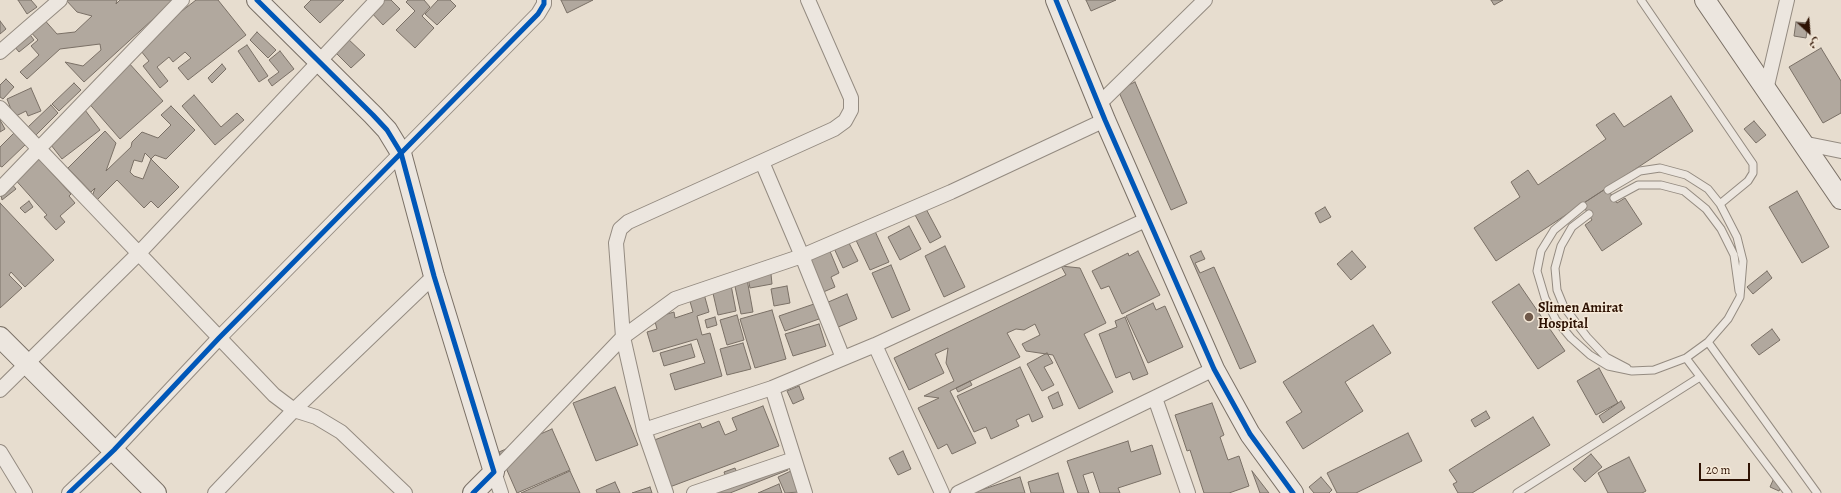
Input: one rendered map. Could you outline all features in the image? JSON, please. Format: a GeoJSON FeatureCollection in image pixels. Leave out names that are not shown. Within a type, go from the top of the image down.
{"type":"FeatureCollection","features":[{"type":"Feature","properties":{"kind":"street"},"geometry":{"type":"LineString","coordinates":[[0,52],[60,0]]}},
{"type":"Feature","properties":{"kind":"street"},"geometry":{"type":"LineString","coordinates":[[0,189],[182,0]]}},
{"type":"Feature","properties":{"kind":"street"},"geometry":{"type":"LineString","coordinates":[[257,0],[373,114],[387,130],[402,153],[434,276],[501,493]]}},
{"type":"Feature","properties":{"kind":"street"},"geometry":{"type":"LineString","coordinates":[[0,390],[139,253],[376,0]]}},
{"type":"Feature","properties":{"kind":"street"},"geometry":{"type":"LineString","coordinates":[[69,493],[114,450],[219,338],[538,14],[544,4],[544,0]]}},
{"type":"Feature","properties":{"kind":"street"},"geometry":{"type":"LineString","coordinates":[[666,493],[644,430],[623,337],[616,243],[620,229],[628,222],[834,129],[845,121],[851,110],[851,98],[808,0]]}},
{"type":"Feature","properties":{"kind":"street"},"geometry":{"type":"LineString","coordinates":[[1056,0],[1102,112],[1150,218],[1214,369],[1250,434],[1293,493]]}},
{"type":"Feature","properties":{"kind":"street"},"geometry":{"type":"LineString","coordinates":[[473,493],[623,337],[675,299],[802,256],[951,192],[1102,112],[1205,0]]}},
{"type":"Feature","properties":{"kind":"street"},"geometry":{"type":"LineString","coordinates":[[1705,0],[1718,8],[1766,90],[1841,199]]}},
{"type":"Feature","properties":{"kind":"street"},"geometry":{"type":"LineString","coordinates":[[1766,90],[1787,0]]}},
{"type":"Feature","properties":{"kind":"street"},"geometry":{"type":"LineString","coordinates":[[0,108],[38,150],[274,394],[294,410],[316,417],[341,432],[405,493]]}},
{"type":"Feature","properties":{"kind":"street"},"geometry":{"type":"LineString","coordinates":[[1802,143],[1841,151]]}},
{"type":"Feature","properties":{"kind":"street"},"geometry":{"type":"LineString","coordinates":[[762,162],[843,358]]}},
{"type":"Feature","properties":{"kind":"street"},"geometry":{"type":"LineString","coordinates":[[644,430],[772,388],[875,345],[1150,218]]}},
{"type":"Feature","properties":{"kind":"street"},"geometry":{"type":"LineString","coordinates":[[216,493],[294,410],[434,276]]}},
{"type":"Feature","properties":{"kind":"street"},"geometry":{"type":"LineString","coordinates":[[0,337],[156,493]]}},
{"type":"Feature","properties":{"kind":"street"},"geometry":{"type":"LineString","coordinates":[[875,345],[942,493]]}},
{"type":"Feature","properties":{"kind":"street"},"geometry":{"type":"LineString","coordinates":[[958,493],[1214,369]]}},
{"type":"Feature","properties":{"kind":"street"},"geometry":{"type":"LineString","coordinates":[[772,388],[805,493]]}},
{"type":"Feature","properties":{"kind":"street"},"geometry":{"type":"LineString","coordinates":[[1155,398],[1188,493]]}},
{"type":"Feature","properties":{"kind":"street"},"geometry":{"type":"LineString","coordinates":[[0,452],[25,493]]}},
{"type":"Feature","properties":{"kind":"street"},"geometry":{"type":"LineString","coordinates":[[694,493],[794,459]]}},
{"type":"Feature","properties":{"kind":"lane"},"geometry":{"type":"LineString","coordinates":[[1641,1],[1753,164],[1753,173],[1748,182],[1720,204]]}},
{"type":"Feature","properties":{"kind":"lane"},"geometry":{"type":"LineString","coordinates":[[1584,206],[1554,230],[1541,251],[1537,271],[1544,298],[1556,320],[1571,338],[1590,355],[1608,366],[1632,371],[1654,370],[1686,358],[1708,342],[1728,319],[1740,297],[1744,262],[1737,237],[1720,204],[1708,189],[1686,175],[1660,168],[1640,171],[1608,190]]}},
{"type":"Feature","properties":{"kind":"lane"},"geometry":{"type":"LineString","coordinates":[[1614,198],[1638,185],[1661,185],[1684,191],[1706,209],[1721,229],[1734,255],[1740,297]]}},
{"type":"Feature","properties":{"kind":"lane"},"geometry":{"type":"LineString","coordinates":[[1589,214],[1572,227],[1560,246],[1554,268],[1558,290],[1564,307],[1587,337],[1606,357],[1632,371]]}},
{"type":"Feature","properties":{"kind":"lane"},"geometry":{"type":"LineString","coordinates":[[1708,342],[1817,493]]}},
{"type":"Feature","properties":{"kind":"lane"},"geometry":{"type":"LineString","coordinates":[[1686,358],[1788,493]]}},
{"type":"Feature","properties":{"kind":"lane"},"geometry":{"type":"LineString","coordinates":[[1517,493],[1700,377]]}},
{"type":"Feature","properties":{"kind":"building"},"geometry":{"type":"Polygon","coordinates":[[[18,0],[31,0],[37,7],[27,14],[18,0]]]}},
{"type":"Feature","properties":{"kind":"building"},"geometry":{"type":"Polygon","coordinates":[[[66,0],[117,0],[116,4],[120,0],[174,0],[84,82],[65,62],[83,66],[101,50],[100,44],[60,49],[27,79],[20,72],[39,55],[31,46],[38,40],[27,28],[41,16],[57,34],[75,32],[92,16],[77,12],[66,0]]]}},
{"type":"Feature","properties":{"kind":"building"},"geometry":{"type":"Polygon","coordinates":[[[196,0],[218,0],[246,35],[188,80],[178,68],[191,58],[185,52],[173,62],[169,57],[157,67],[168,81],[160,88],[143,66],[149,61],[137,46],[196,0]]]}},
{"type":"Feature","properties":{"kind":"building"},"geometry":{"type":"Polygon","coordinates":[[[311,0],[344,0],[320,23],[304,7],[311,0]]]}},
{"type":"Feature","properties":{"kind":"building"},"geometry":{"type":"Polygon","coordinates":[[[380,0],[391,0],[400,9],[383,25],[369,10],[380,0]]]}},
{"type":"Feature","properties":{"kind":"building"},"geometry":{"type":"Polygon","coordinates":[[[408,0],[424,0],[430,7],[422,16],[434,28],[415,48],[396,30],[415,11],[406,2],[408,0]]]}},
{"type":"Feature","properties":{"kind":"building"},"geometry":{"type":"Polygon","coordinates":[[[438,0],[450,0],[456,6],[437,25],[425,14],[438,0]]]}},
{"type":"Feature","properties":{"kind":"building"},"geometry":{"type":"Polygon","coordinates":[[[561,0],[593,0],[567,13],[561,0]]]}},
{"type":"Feature","properties":{"kind":"building"},"geometry":{"type":"Polygon","coordinates":[[[1086,0],[1116,0],[1091,11],[1086,0]]]}},
{"type":"Feature","properties":{"kind":"building"},"geometry":{"type":"Polygon","coordinates":[[[1491,0],[1503,0],[1494,5],[1491,0]]]}},
{"type":"Feature","properties":{"kind":"building"},"geometry":{"type":"Polygon","coordinates":[[[0,21],[6,29],[0,34],[0,21]]]}},
{"type":"Feature","properties":{"kind":"building"},"geometry":{"type":"Polygon","coordinates":[[[1796,22],[1808,23],[1806,38],[1794,36],[1796,22]]]}},
{"type":"Feature","properties":{"kind":"building"},"geometry":{"type":"Polygon","coordinates":[[[25,28],[34,40],[19,52],[9,40],[25,28]]]}},
{"type":"Feature","properties":{"kind":"building"},"geometry":{"type":"Polygon","coordinates":[[[257,32],[276,50],[268,58],[250,40],[257,32]]]}},
{"type":"Feature","properties":{"kind":"building"},"geometry":{"type":"Polygon","coordinates":[[[346,37],[365,55],[351,68],[333,50],[346,37]]]}},
{"type":"Feature","properties":{"kind":"building"},"geometry":{"type":"Polygon","coordinates":[[[247,45],[268,76],[259,82],[238,51],[247,45]]]}},
{"type":"Feature","properties":{"kind":"building"},"geometry":{"type":"Polygon","coordinates":[[[1821,48],[1841,81],[1841,113],[1823,123],[1789,67],[1821,48]]]}},
{"type":"Feature","properties":{"kind":"building"},"geometry":{"type":"Polygon","coordinates":[[[280,51],[294,69],[272,86],[268,80],[279,72],[269,60],[280,51]]]}},
{"type":"Feature","properties":{"kind":"building"},"geometry":{"type":"Polygon","coordinates":[[[128,62],[163,101],[120,139],[86,100],[128,62]]]}},
{"type":"Feature","properties":{"kind":"building"},"geometry":{"type":"Polygon","coordinates":[[[222,64],[226,69],[212,83],[208,78],[222,64]]]}},
{"type":"Feature","properties":{"kind":"building"},"geometry":{"type":"Polygon","coordinates":[[[6,79],[14,87],[3,99],[0,97],[0,85],[6,79]]]}},
{"type":"Feature","properties":{"kind":"building"},"geometry":{"type":"Polygon","coordinates":[[[1135,82],[1187,203],[1171,210],[1118,90],[1135,82]]]}},
{"type":"Feature","properties":{"kind":"building"},"geometry":{"type":"Polygon","coordinates":[[[74,83],[81,90],[59,111],[52,104],[74,83]]]}},
{"type":"Feature","properties":{"kind":"building"},"geometry":{"type":"Polygon","coordinates":[[[31,88],[41,111],[28,116],[26,111],[14,117],[7,99],[31,88]]]}},
{"type":"Feature","properties":{"kind":"building"},"geometry":{"type":"Polygon","coordinates":[[[194,95],[221,127],[237,113],[244,120],[215,145],[182,106],[194,95]]]}},
{"type":"Feature","properties":{"kind":"building"},"geometry":{"type":"Polygon","coordinates":[[[1671,96],[1693,131],[1496,261],[1474,228],[1520,197],[1511,182],[1528,170],[1538,185],[1606,139],[1596,125],[1614,113],[1624,127],[1671,96]]]}},
{"type":"Feature","properties":{"kind":"building"},"geometry":{"type":"Polygon","coordinates":[[[51,105],[58,113],[36,135],[28,127],[51,105]]]}},
{"type":"Feature","properties":{"kind":"building"},"geometry":{"type":"Polygon","coordinates":[[[171,106],[195,130],[166,159],[155,155],[151,159],[179,187],[158,208],[151,201],[144,208],[117,180],[88,209],[95,188],[91,192],[68,168],[105,131],[116,143],[106,171],[131,147],[132,142],[142,132],[158,138],[171,125],[161,115],[171,106]],[[145,153],[142,162],[134,160],[130,172],[134,176],[143,179],[151,159],[145,153]]]}},
{"type":"Feature","properties":{"kind":"building"},"geometry":{"type":"Polygon","coordinates":[[[85,110],[100,130],[62,159],[47,140],[85,110]]]}},
{"type":"Feature","properties":{"kind":"building"},"geometry":{"type":"Polygon","coordinates":[[[0,120],[5,129],[0,132],[0,120]]]}},
{"type":"Feature","properties":{"kind":"building"},"geometry":{"type":"Polygon","coordinates":[[[1754,121],[1766,135],[1756,143],[1744,129],[1754,121]]]}},
{"type":"Feature","properties":{"kind":"building"},"geometry":{"type":"Polygon","coordinates":[[[14,133],[26,144],[2,167],[0,166],[0,147],[14,133]]]}},
{"type":"Feature","properties":{"kind":"building"},"geometry":{"type":"Polygon","coordinates":[[[35,155],[71,194],[69,196],[75,203],[60,216],[65,222],[56,230],[44,217],[47,215],[12,176],[35,155]]]}},
{"type":"Feature","properties":{"kind":"building"},"geometry":{"type":"Polygon","coordinates":[[[10,182],[16,189],[2,200],[0,189],[10,182]]]}},
{"type":"Feature","properties":{"kind":"building"},"geometry":{"type":"Polygon","coordinates":[[[1607,188],[1617,203],[1625,198],[1642,224],[1602,251],[1585,225],[1592,220],[1582,204],[1607,188]]]}},
{"type":"Feature","properties":{"kind":"building"},"geometry":{"type":"Polygon","coordinates":[[[1797,191],[1829,247],[1802,263],[1769,207],[1797,191]]]}},
{"type":"Feature","properties":{"kind":"building"},"geometry":{"type":"Polygon","coordinates":[[[29,201],[33,207],[25,213],[20,208],[29,201]]]}},
{"type":"Feature","properties":{"kind":"building"},"geometry":{"type":"Polygon","coordinates":[[[0,203],[54,260],[25,287],[11,272],[9,275],[22,288],[0,308],[0,203]]]}},
{"type":"Feature","properties":{"kind":"building"},"geometry":{"type":"Polygon","coordinates":[[[925,207],[941,237],[930,243],[914,213],[925,207]]]}},
{"type":"Feature","properties":{"kind":"building"},"geometry":{"type":"Polygon","coordinates":[[[1325,207],[1331,217],[1320,223],[1315,213],[1325,207]]]}},
{"type":"Feature","properties":{"kind":"building"},"geometry":{"type":"Polygon","coordinates":[[[909,226],[921,249],[900,260],[888,237],[909,226]]]}},
{"type":"Feature","properties":{"kind":"building"},"geometry":{"type":"Polygon","coordinates":[[[874,229],[889,262],[870,270],[855,238],[874,229]]]}},
{"type":"Feature","properties":{"kind":"building"},"geometry":{"type":"Polygon","coordinates":[[[847,239],[858,261],[843,268],[833,246],[847,239]]]}},
{"type":"Feature","properties":{"kind":"building"},"geometry":{"type":"Polygon","coordinates":[[[945,246],[965,287],[944,297],[925,256],[945,246]]]}},
{"type":"Feature","properties":{"kind":"building"},"geometry":{"type":"Polygon","coordinates":[[[829,249],[839,273],[831,277],[835,287],[821,293],[807,259],[829,249]]]}},
{"type":"Feature","properties":{"kind":"building"},"geometry":{"type":"Polygon","coordinates":[[[1138,251],[1160,295],[1122,314],[1109,286],[1101,289],[1092,271],[1128,253],[1129,256],[1138,251]]]}},
{"type":"Feature","properties":{"kind":"building"},"geometry":{"type":"Polygon","coordinates":[[[1201,251],[1205,259],[1195,263],[1200,273],[1214,267],[1256,362],[1240,369],[1190,256],[1201,251]]]}},
{"type":"Feature","properties":{"kind":"building"},"geometry":{"type":"Polygon","coordinates":[[[1352,251],[1366,267],[1351,280],[1337,264],[1352,251]]]}},
{"type":"Feature","properties":{"kind":"building"},"geometry":{"type":"Polygon","coordinates":[[[891,265],[910,310],[892,318],[872,273],[891,265]]]}},
{"type":"Feature","properties":{"kind":"building"},"geometry":{"type":"Polygon","coordinates":[[[1061,266],[1080,268],[1106,323],[1084,334],[1113,392],[1079,409],[1053,355],[1026,351],[1022,344],[1040,335],[1035,324],[1024,330],[1016,329],[1007,333],[1020,357],[950,391],[976,443],[952,454],[947,444],[938,449],[918,408],[939,398],[924,396],[954,381],[946,363],[948,348],[935,354],[944,373],[909,390],[894,358],[1066,275],[1061,266]]]}},
{"type":"Feature","properties":{"kind":"building"},"geometry":{"type":"Polygon","coordinates":[[[1767,271],[1772,278],[1753,294],[1747,287],[1767,271]]]}},
{"type":"Feature","properties":{"kind":"building"},"geometry":{"type":"Polygon","coordinates":[[[771,274],[772,284],[750,288],[748,278],[771,274]]]}},
{"type":"Feature","properties":{"kind":"building"},"geometry":{"type":"Polygon","coordinates":[[[747,279],[753,312],[741,314],[734,282],[747,279]]]}},
{"type":"Feature","properties":{"kind":"building"},"geometry":{"type":"Polygon","coordinates":[[[1519,284],[1565,351],[1538,369],[1492,302],[1519,284]]]}},
{"type":"Feature","properties":{"kind":"building"},"geometry":{"type":"Polygon","coordinates":[[[731,285],[736,311],[718,315],[712,289],[731,285]]]}},
{"type":"Feature","properties":{"kind":"building"},"geometry":{"type":"Polygon","coordinates":[[[787,286],[790,303],[774,306],[771,289],[787,286]]]}},
{"type":"Feature","properties":{"kind":"building"},"geometry":{"type":"Polygon","coordinates":[[[704,294],[709,312],[697,316],[702,335],[710,333],[722,376],[675,390],[670,374],[705,363],[697,339],[653,352],[647,332],[657,329],[654,318],[674,312],[675,318],[693,312],[689,298],[704,294]]]}},
{"type":"Feature","properties":{"kind":"building"},"geometry":{"type":"Polygon","coordinates":[[[847,294],[857,319],[836,328],[826,303],[847,294]]]}},
{"type":"Feature","properties":{"kind":"building"},"geometry":{"type":"Polygon","coordinates":[[[1153,303],[1156,310],[1165,306],[1183,347],[1148,363],[1126,316],[1153,303]]]}},
{"type":"Feature","properties":{"kind":"building"},"geometry":{"type":"Polygon","coordinates":[[[814,304],[819,319],[785,331],[779,316],[814,304]]]}},
{"type":"Feature","properties":{"kind":"building"},"geometry":{"type":"Polygon","coordinates":[[[772,310],[786,359],[755,368],[740,319],[772,310]]]}},
{"type":"Feature","properties":{"kind":"building"},"geometry":{"type":"Polygon","coordinates":[[[737,315],[744,340],[727,345],[720,320],[737,315]]]}},
{"type":"Feature","properties":{"kind":"building"},"geometry":{"type":"Polygon","coordinates":[[[715,317],[717,325],[707,328],[705,320],[715,317]]]}},
{"type":"Feature","properties":{"kind":"building"},"geometry":{"type":"Polygon","coordinates":[[[1125,317],[1148,374],[1133,380],[1130,372],[1116,378],[1099,334],[1117,327],[1115,321],[1125,317]]]}},
{"type":"Feature","properties":{"kind":"building"},"geometry":{"type":"Polygon","coordinates":[[[819,324],[826,346],[793,356],[785,334],[819,324]]]}},
{"type":"Feature","properties":{"kind":"building"},"geometry":{"type":"Polygon","coordinates":[[[1373,325],[1391,353],[1345,382],[1363,411],[1303,449],[1286,422],[1302,412],[1283,382],[1373,325]]]}},
{"type":"Feature","properties":{"kind":"building"},"geometry":{"type":"Polygon","coordinates":[[[1772,329],[1780,340],[1759,355],[1751,345],[1772,329]]]}},
{"type":"Feature","properties":{"kind":"building"},"geometry":{"type":"Polygon","coordinates":[[[743,343],[751,369],[727,375],[720,349],[743,343]]]}},
{"type":"Feature","properties":{"kind":"building"},"geometry":{"type":"Polygon","coordinates":[[[691,344],[695,357],[664,366],[660,353],[691,344]]]}},
{"type":"Feature","properties":{"kind":"building"},"geometry":{"type":"Polygon","coordinates":[[[1047,353],[1053,363],[1044,367],[1054,385],[1042,391],[1027,364],[1047,353]]]}},
{"type":"Feature","properties":{"kind":"building"},"geometry":{"type":"Polygon","coordinates":[[[1020,367],[1043,417],[1032,422],[1029,414],[1016,420],[1019,426],[991,439],[986,427],[974,432],[957,396],[1020,367]]]}},
{"type":"Feature","properties":{"kind":"building"},"geometry":{"type":"Polygon","coordinates":[[[1599,368],[1618,403],[1596,415],[1577,381],[1599,368]]]}},
{"type":"Feature","properties":{"kind":"building"},"geometry":{"type":"Polygon","coordinates":[[[970,381],[972,385],[958,392],[956,388],[970,381]]]}},
{"type":"Feature","properties":{"kind":"building"},"geometry":{"type":"Polygon","coordinates":[[[799,386],[804,399],[793,404],[787,391],[799,386]]]}},
{"type":"Feature","properties":{"kind":"building"},"geometry":{"type":"Polygon","coordinates":[[[615,387],[638,445],[596,461],[573,403],[615,387]]]}},
{"type":"Feature","properties":{"kind":"building"},"geometry":{"type":"Polygon","coordinates":[[[1058,392],[1063,405],[1053,409],[1048,397],[1058,392]]]}},
{"type":"Feature","properties":{"kind":"building"},"geometry":{"type":"Polygon","coordinates":[[[1621,401],[1625,408],[1603,423],[1599,416],[1621,401]]]}},
{"type":"Feature","properties":{"kind":"building"},"geometry":{"type":"Polygon","coordinates":[[[1212,403],[1224,435],[1220,437],[1228,460],[1239,456],[1249,486],[1229,493],[1204,493],[1190,450],[1187,451],[1175,415],[1212,403]]]}},
{"type":"Feature","properties":{"kind":"building"},"geometry":{"type":"Polygon","coordinates":[[[763,406],[779,446],[667,488],[649,442],[700,423],[702,428],[719,421],[725,435],[737,430],[732,418],[763,406]]]}},
{"type":"Feature","properties":{"kind":"building"},"geometry":{"type":"Polygon","coordinates":[[[1486,411],[1490,418],[1475,427],[1471,420],[1486,411]]]}},
{"type":"Feature","properties":{"kind":"building"},"geometry":{"type":"Polygon","coordinates":[[[1533,417],[1550,445],[1472,493],[1458,493],[1453,484],[1457,482],[1449,470],[1533,417]]]}},
{"type":"Feature","properties":{"kind":"building"},"geometry":{"type":"Polygon","coordinates":[[[552,429],[570,470],[517,493],[499,452],[552,429]]]}},
{"type":"Feature","properties":{"kind":"building"},"geometry":{"type":"Polygon","coordinates":[[[1408,433],[1422,461],[1356,493],[1337,493],[1327,473],[1408,433]]]}},
{"type":"Feature","properties":{"kind":"building"},"geometry":{"type":"Polygon","coordinates":[[[1128,441],[1131,452],[1152,445],[1161,474],[1118,488],[1120,493],[1100,493],[1093,472],[1083,475],[1089,493],[1078,493],[1067,461],[1128,441]]]}},
{"type":"Feature","properties":{"kind":"building"},"geometry":{"type":"Polygon","coordinates":[[[903,451],[911,469],[898,475],[889,458],[903,451]]]}},
{"type":"Feature","properties":{"kind":"building"},"geometry":{"type":"Polygon","coordinates":[[[1591,454],[1602,467],[1585,482],[1573,469],[1591,454]]]}},
{"type":"Feature","properties":{"kind":"building"},"geometry":{"type":"Polygon","coordinates":[[[782,456],[788,470],[730,493],[686,493],[726,477],[724,472],[735,468],[737,473],[782,456]]]}},
{"type":"Feature","properties":{"kind":"building"},"geometry":{"type":"Polygon","coordinates":[[[1629,457],[1646,491],[1642,493],[1608,493],[1598,473],[1629,457]]]}},
{"type":"Feature","properties":{"kind":"building"},"geometry":{"type":"Polygon","coordinates":[[[570,471],[580,493],[521,493],[570,471]]]}},
{"type":"Feature","properties":{"kind":"building"},"geometry":{"type":"Polygon","coordinates":[[[791,471],[799,492],[785,493],[778,477],[791,471]]]}},
{"type":"Feature","properties":{"kind":"building"},"geometry":{"type":"Polygon","coordinates":[[[1252,471],[1269,493],[1260,493],[1252,471]]]}},
{"type":"Feature","properties":{"kind":"building"},"geometry":{"type":"Polygon","coordinates":[[[1058,473],[1064,493],[1031,493],[1028,482],[1058,473]]]}},
{"type":"Feature","properties":{"kind":"building"},"geometry":{"type":"Polygon","coordinates":[[[1020,477],[1025,493],[972,493],[1020,477]]]}},
{"type":"Feature","properties":{"kind":"building"},"geometry":{"type":"Polygon","coordinates":[[[1321,477],[1332,490],[1329,493],[1314,493],[1309,487],[1321,477]]]}},
{"type":"Feature","properties":{"kind":"building"},"geometry":{"type":"Polygon","coordinates":[[[1774,478],[1783,482],[1779,491],[1770,487],[1774,478]]]}},
{"type":"Feature","properties":{"kind":"building"},"geometry":{"type":"Polygon","coordinates":[[[615,482],[620,493],[597,493],[596,490],[615,482]]]}},
{"type":"Feature","properties":{"kind":"building"},"geometry":{"type":"Polygon","coordinates":[[[779,484],[782,493],[758,493],[779,484]]]}},
{"type":"Feature","properties":{"kind":"building"},"geometry":{"type":"Polygon","coordinates":[[[650,487],[652,493],[632,493],[650,487]]]}},
{"type":"Feature","properties":{"kind":"cycle path"},"geometry":{"type":"LineString","coordinates":[[257,0],[373,115],[387,130],[401,153],[434,276],[494,472],[473,493]]}},
{"type":"Feature","properties":{"kind":"cycle path"},"geometry":{"type":"LineString","coordinates":[[69,493],[114,450],[219,338],[538,14],[544,4],[544,0]]}},
{"type":"Feature","properties":{"kind":"cycle path"},"geometry":{"type":"LineString","coordinates":[[1056,0],[1105,120],[1214,369],[1250,434],[1293,493]]}},
{"type":"Feature","properties":{"kind":"place","name":"Slimen Amirat Hospital"},"geometry":{"type":"Point","coordinates":[1529,317]}}]}
